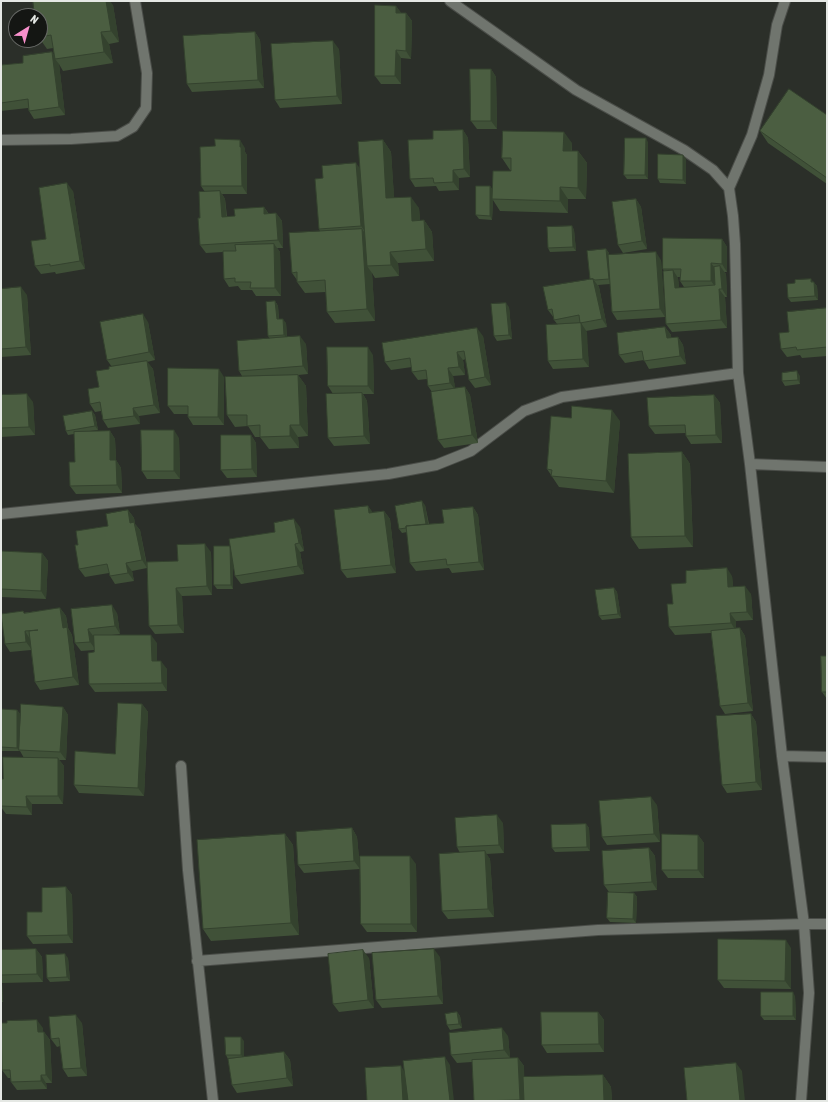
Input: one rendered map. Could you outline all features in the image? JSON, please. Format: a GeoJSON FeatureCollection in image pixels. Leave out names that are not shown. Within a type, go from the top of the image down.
{"type":"FeatureCollection","features":[{"type":"Feature","properties":{"kind":"street"},"geometry":{"type":"LineString","coordinates":[[1,140],[71,139],[117,136],[133,127],[146,108],[147,73],[135,1]]}},
{"type":"Feature","properties":{"kind":"street"},"geometry":{"type":"LineString","coordinates":[[450,1],[576,90],[684,150],[713,170],[729,188]]}},
{"type":"Feature","properties":{"kind":"street"},"geometry":{"type":"LineString","coordinates":[[785,1],[777,26],[769,75],[752,135],[729,188],[735,244],[738,373],[750,464],[782,756],[804,924],[809,993],[801,1101]]}},
{"type":"Feature","properties":{"kind":"street"},"geometry":{"type":"LineString","coordinates":[[1,514],[388,474],[436,466],[471,451],[524,411],[562,397],[738,373]]}},
{"type":"Feature","properties":{"kind":"street"},"geometry":{"type":"LineString","coordinates":[[750,464],[827,467]]}},
{"type":"Feature","properties":{"kind":"street"},"geometry":{"type":"LineString","coordinates":[[782,756],[827,757]]}},
{"type":"Feature","properties":{"kind":"street"},"geometry":{"type":"LineString","coordinates":[[181,766],[188,870],[213,1101]]}},
{"type":"Feature","properties":{"kind":"street"},"geometry":{"type":"LineString","coordinates":[[197,961],[598,930],[827,924]]}},
{"type":"Feature","properties":{"kind":"building"},"geometry":{"type":"Polygon","coordinates":[[[33,1],[106,1],[111,31],[101,32],[104,52],[55,59],[51,35],[48,36],[48,8],[34,8],[33,1]]]}},
{"type":"Feature","properties":{"kind":"building"},"geometry":{"type":"Polygon","coordinates":[[[375,5],[396,6],[396,13],[406,13],[406,51],[396,50],[395,76],[375,76],[375,5]]]}},
{"type":"Feature","properties":{"kind":"building"},"geometry":{"type":"Polygon","coordinates":[[[255,32],[258,80],[187,84],[183,36],[255,32]]]}},
{"type":"Feature","properties":{"kind":"building"},"geometry":{"type":"Polygon","coordinates":[[[333,41],[337,96],[275,100],[271,44],[333,41]]]}},
{"type":"Feature","properties":{"kind":"building"},"geometry":{"type":"Polygon","coordinates":[[[52,52],[59,107],[29,111],[28,99],[1,103],[1,65],[23,63],[23,56],[52,52]]]}},
{"type":"Feature","properties":{"kind":"building"},"geometry":{"type":"Polygon","coordinates":[[[470,69],[491,69],[491,121],[471,121],[470,69]]]}},
{"type":"Feature","properties":{"kind":"building"},"geometry":{"type":"Polygon","coordinates":[[[789,89],[827,115],[827,178],[760,131],[789,89]]]}},
{"type":"Feature","properties":{"kind":"building"},"geometry":{"type":"Polygon","coordinates":[[[463,130],[464,169],[453,170],[453,182],[434,183],[433,178],[410,179],[408,140],[433,139],[433,131],[463,130]]]}},
{"type":"Feature","properties":{"kind":"building"},"geometry":{"type":"Polygon","coordinates":[[[503,131],[564,132],[563,151],[578,151],[578,188],[560,187],[560,201],[492,199],[493,171],[511,171],[511,158],[502,158],[503,131]]]}},
{"type":"Feature","properties":{"kind":"building"},"geometry":{"type":"Polygon","coordinates":[[[625,138],[646,138],[645,175],[624,175],[625,138]]]}},
{"type":"Feature","properties":{"kind":"building"},"geometry":{"type":"Polygon","coordinates":[[[215,139],[240,140],[242,186],[201,186],[200,147],[215,146],[215,139]]]}},
{"type":"Feature","properties":{"kind":"building"},"geometry":{"type":"Polygon","coordinates":[[[383,140],[386,198],[411,197],[412,221],[424,220],[426,249],[390,252],[391,265],[367,266],[358,142],[383,140]]]}},
{"type":"Feature","properties":{"kind":"building"},"geometry":{"type":"Polygon","coordinates":[[[658,154],[683,155],[683,180],[658,179],[658,154]]]}},
{"type":"Feature","properties":{"kind":"building"},"geometry":{"type":"Polygon","coordinates":[[[356,163],[361,226],[319,229],[315,179],[323,178],[322,166],[356,163]]]}},
{"type":"Feature","properties":{"kind":"building"},"geometry":{"type":"Polygon","coordinates":[[[67,183],[80,261],[50,266],[50,264],[35,266],[31,241],[46,239],[39,188],[67,183]]]}},
{"type":"Feature","properties":{"kind":"building"},"geometry":{"type":"Polygon","coordinates":[[[476,186],[490,186],[490,216],[476,215],[476,186]]]}},
{"type":"Feature","properties":{"kind":"building"},"geometry":{"type":"Polygon","coordinates":[[[220,191],[222,217],[235,216],[234,209],[264,207],[264,214],[276,213],[278,240],[200,245],[198,218],[200,218],[199,192],[220,191]]]}},
{"type":"Feature","properties":{"kind":"building"},"geometry":{"type":"Polygon","coordinates":[[[636,199],[642,241],[618,245],[612,202],[636,199]]]}},
{"type":"Feature","properties":{"kind":"building"},"geometry":{"type":"Polygon","coordinates":[[[572,226],[573,247],[548,248],[547,227],[572,226]]]}},
{"type":"Feature","properties":{"kind":"building"},"geometry":{"type":"Polygon","coordinates":[[[362,229],[367,309],[327,312],[325,280],[297,282],[297,272],[292,273],[289,233],[362,229]]]}},
{"type":"Feature","properties":{"kind":"building"},"geometry":{"type":"Polygon","coordinates":[[[663,238],[722,239],[722,264],[711,263],[711,281],[680,281],[681,269],[663,269],[663,238]]]}},
{"type":"Feature","properties":{"kind":"building"},"geometry":{"type":"Polygon","coordinates":[[[274,244],[275,288],[250,288],[251,282],[235,282],[235,278],[224,279],[223,251],[236,251],[235,245],[274,244]]]}},
{"type":"Feature","properties":{"kind":"building"},"geometry":{"type":"Polygon","coordinates":[[[606,249],[609,279],[590,279],[587,251],[606,249]]]}},
{"type":"Feature","properties":{"kind":"building"},"geometry":{"type":"Polygon","coordinates":[[[656,252],[660,309],[612,312],[608,255],[656,252]]]}},
{"type":"Feature","properties":{"kind":"building"},"geometry":{"type":"Polygon","coordinates":[[[720,266],[722,289],[719,289],[721,320],[666,324],[663,271],[673,270],[675,288],[715,285],[714,267],[720,266]]]}},
{"type":"Feature","properties":{"kind":"building"},"geometry":{"type":"Polygon","coordinates":[[[593,279],[602,319],[580,323],[579,315],[554,320],[552,309],[548,310],[543,287],[593,279]]]}},
{"type":"Feature","properties":{"kind":"building"},"geometry":{"type":"Polygon","coordinates":[[[811,279],[811,282],[814,282],[815,296],[788,298],[787,284],[795,283],[795,280],[811,279]]]}},
{"type":"Feature","properties":{"kind":"building"},"geometry":{"type":"Polygon","coordinates":[[[21,287],[26,347],[1,349],[1,289],[21,287]]]}},
{"type":"Feature","properties":{"kind":"building"},"geometry":{"type":"Polygon","coordinates":[[[275,301],[277,319],[283,319],[284,335],[268,336],[266,302],[275,301]]]}},
{"type":"Feature","properties":{"kind":"building"},"geometry":{"type":"Polygon","coordinates":[[[506,303],[509,335],[494,336],[491,304],[506,303]]]}},
{"type":"Feature","properties":{"kind":"building"},"geometry":{"type":"Polygon","coordinates":[[[827,308],[827,347],[797,350],[796,347],[781,349],[779,333],[789,332],[787,312],[827,308]]]}},
{"type":"Feature","properties":{"kind":"building"},"geometry":{"type":"Polygon","coordinates":[[[143,314],[149,352],[107,360],[100,322],[143,314]]]}},
{"type":"Feature","properties":{"kind":"building"},"geometry":{"type":"Polygon","coordinates":[[[581,323],[583,359],[548,361],[546,325],[581,323]]]}},
{"type":"Feature","properties":{"kind":"building"},"geometry":{"type":"Polygon","coordinates":[[[665,327],[667,338],[678,337],[680,356],[644,361],[642,351],[619,355],[617,333],[665,327]]]}},
{"type":"Feature","properties":{"kind":"building"},"geometry":{"type":"Polygon","coordinates":[[[477,328],[485,377],[469,380],[464,351],[457,352],[459,367],[448,368],[450,383],[428,386],[426,370],[412,372],[410,358],[385,362],[382,343],[477,328]]]}},
{"type":"Feature","properties":{"kind":"building"},"geometry":{"type":"Polygon","coordinates":[[[300,336],[303,366],[239,371],[237,341],[300,336]]]}},
{"type":"Feature","properties":{"kind":"building"},"geometry":{"type":"Polygon","coordinates":[[[327,347],[368,347],[368,386],[328,386],[327,347]]]}},
{"type":"Feature","properties":{"kind":"building"},"geometry":{"type":"Polygon","coordinates":[[[147,361],[154,405],[133,408],[134,416],[103,420],[100,402],[90,404],[88,389],[99,387],[96,371],[109,369],[109,367],[147,361]]]}},
{"type":"Feature","properties":{"kind":"building"},"geometry":{"type":"Polygon","coordinates":[[[168,368],[219,369],[218,417],[188,417],[188,406],[168,406],[168,368]]]}},
{"type":"Feature","properties":{"kind":"building"},"geometry":{"type":"Polygon","coordinates":[[[797,371],[798,380],[782,381],[782,373],[797,371]]]}},
{"type":"Feature","properties":{"kind":"building"},"geometry":{"type":"Polygon","coordinates":[[[298,375],[300,425],[290,425],[290,436],[260,437],[260,425],[247,426],[247,415],[227,415],[225,377],[298,375]]]}},
{"type":"Feature","properties":{"kind":"building"},"geometry":{"type":"Polygon","coordinates":[[[465,387],[472,435],[438,440],[431,392],[465,387]]]}},
{"type":"Feature","properties":{"kind":"building"},"geometry":{"type":"Polygon","coordinates":[[[362,393],[364,436],[328,438],[326,394],[362,393]]]}},
{"type":"Feature","properties":{"kind":"building"},"geometry":{"type":"Polygon","coordinates":[[[27,394],[29,427],[1,428],[1,395],[27,394]]]}},
{"type":"Feature","properties":{"kind":"building"},"geometry":{"type":"Polygon","coordinates":[[[714,395],[716,435],[686,436],[685,425],[649,426],[647,398],[714,395]]]}},
{"type":"Feature","properties":{"kind":"building"},"geometry":{"type":"Polygon","coordinates":[[[572,406],[612,410],[606,481],[551,476],[552,470],[547,469],[551,416],[571,418],[572,406]]]}},
{"type":"Feature","properties":{"kind":"building"},"geometry":{"type":"Polygon","coordinates":[[[92,411],[95,426],[66,431],[63,416],[92,411]]]}},
{"type":"Feature","properties":{"kind":"building"},"geometry":{"type":"Polygon","coordinates":[[[141,430],[174,430],[174,471],[142,471],[141,430]]]}},
{"type":"Feature","properties":{"kind":"building"},"geometry":{"type":"Polygon","coordinates":[[[110,431],[110,460],[116,460],[117,485],[70,486],[69,462],[75,462],[74,432],[110,431]]]}},
{"type":"Feature","properties":{"kind":"building"},"geometry":{"type":"Polygon","coordinates":[[[221,435],[251,435],[252,469],[221,470],[221,435]]]}},
{"type":"Feature","properties":{"kind":"building"},"geometry":{"type":"Polygon","coordinates":[[[682,452],[685,536],[631,537],[628,454],[682,452]]]}},
{"type":"Feature","properties":{"kind":"building"},"geometry":{"type":"Polygon","coordinates":[[[422,501],[426,524],[406,526],[406,528],[399,529],[395,506],[422,501]]]}},
{"type":"Feature","properties":{"kind":"building"},"geometry":{"type":"Polygon","coordinates":[[[368,506],[369,513],[384,511],[391,565],[341,570],[334,510],[368,506]]]}},
{"type":"Feature","properties":{"kind":"building"},"geometry":{"type":"Polygon","coordinates":[[[473,507],[479,562],[447,565],[446,559],[410,563],[406,526],[444,523],[442,510],[473,507]]]}},
{"type":"Feature","properties":{"kind":"building"},"geometry":{"type":"Polygon","coordinates":[[[128,510],[130,523],[134,522],[142,560],[126,563],[128,573],[110,576],[107,564],[79,569],[75,545],[78,545],[76,531],[108,526],[106,514],[128,510]]]}},
{"type":"Feature","properties":{"kind":"building"},"geometry":{"type":"Polygon","coordinates":[[[294,519],[299,543],[295,544],[298,566],[235,576],[229,539],[275,532],[274,523],[294,519]]]}},
{"type":"Feature","properties":{"kind":"building"},"geometry":{"type":"Polygon","coordinates":[[[205,544],[207,586],[176,588],[178,625],[149,626],[147,562],[178,561],[177,545],[205,544]]]}},
{"type":"Feature","properties":{"kind":"building"},"geometry":{"type":"Polygon","coordinates":[[[214,546],[230,546],[231,585],[214,585],[214,546]]]}},
{"type":"Feature","properties":{"kind":"building"},"geometry":{"type":"Polygon","coordinates":[[[1,551],[42,553],[41,591],[1,589],[1,551]]]}},
{"type":"Feature","properties":{"kind":"building"},"geometry":{"type":"Polygon","coordinates":[[[727,568],[728,587],[745,586],[747,612],[730,613],[731,623],[669,627],[667,604],[673,604],[671,584],[686,583],[686,571],[727,568]]]}},
{"type":"Feature","properties":{"kind":"building"},"geometry":{"type":"Polygon","coordinates":[[[614,588],[618,614],[599,616],[595,590],[614,588]]]}},
{"type":"Feature","properties":{"kind":"building"},"geometry":{"type":"Polygon","coordinates":[[[112,605],[115,626],[88,629],[90,642],[75,643],[71,609],[112,605]]]}},
{"type":"Feature","properties":{"kind":"building"},"geometry":{"type":"Polygon","coordinates":[[[60,608],[63,628],[67,627],[73,677],[35,682],[29,631],[38,630],[25,631],[26,642],[5,644],[1,614],[23,611],[24,613],[60,608]]]}},
{"type":"Feature","properties":{"kind":"building"},"geometry":{"type":"Polygon","coordinates":[[[740,628],[748,703],[720,706],[711,631],[740,628]]]}},
{"type":"Feature","properties":{"kind":"building"},"geometry":{"type":"Polygon","coordinates":[[[94,635],[151,635],[152,661],[161,661],[162,683],[89,684],[88,653],[94,652],[94,635]]]}},
{"type":"Feature","properties":{"kind":"building"},"geometry":{"type":"Polygon","coordinates":[[[821,656],[827,656],[827,692],[822,692],[821,656]]]}},
{"type":"Feature","properties":{"kind":"building"},"geometry":{"type":"Polygon","coordinates":[[[118,703],[142,704],[138,788],[74,785],[75,751],[115,754],[118,703]]]}},
{"type":"Feature","properties":{"kind":"building"},"geometry":{"type":"Polygon","coordinates":[[[21,704],[63,707],[60,752],[19,750],[21,704]]]}},
{"type":"Feature","properties":{"kind":"building"},"geometry":{"type":"Polygon","coordinates":[[[1,709],[17,710],[17,748],[1,747],[1,709]]]}},
{"type":"Feature","properties":{"kind":"building"},"geometry":{"type":"Polygon","coordinates":[[[751,714],[756,782],[722,785],[716,716],[751,714]]]}},
{"type":"Feature","properties":{"kind":"building"},"geometry":{"type":"Polygon","coordinates":[[[3,757],[58,758],[58,796],[26,796],[27,807],[1,806],[3,757]]]}},
{"type":"Feature","properties":{"kind":"building"},"geometry":{"type":"Polygon","coordinates":[[[651,797],[654,834],[602,837],[599,801],[651,797]]]}},
{"type":"Feature","properties":{"kind":"building"},"geometry":{"type":"Polygon","coordinates":[[[497,815],[499,845],[457,847],[455,818],[497,815]]]}},
{"type":"Feature","properties":{"kind":"building"},"geometry":{"type":"Polygon","coordinates":[[[586,824],[587,847],[552,848],[551,825],[586,824]]]}},
{"type":"Feature","properties":{"kind":"building"},"geometry":{"type":"Polygon","coordinates":[[[352,828],[354,861],[298,865],[296,832],[352,828]]]}},
{"type":"Feature","properties":{"kind":"building"},"geometry":{"type":"Polygon","coordinates":[[[285,834],[291,923],[203,929],[197,840],[285,834]]]}},
{"type":"Feature","properties":{"kind":"building"},"geometry":{"type":"Polygon","coordinates":[[[662,834],[698,835],[698,870],[662,870],[662,834]]]}},
{"type":"Feature","properties":{"kind":"building"},"geometry":{"type":"Polygon","coordinates":[[[649,848],[652,882],[604,885],[602,851],[649,848]]]}},
{"type":"Feature","properties":{"kind":"building"},"geometry":{"type":"Polygon","coordinates":[[[485,851],[488,909],[442,911],[439,854],[485,851]]]}},
{"type":"Feature","properties":{"kind":"building"},"geometry":{"type":"Polygon","coordinates":[[[360,856],[410,856],[411,924],[361,924],[360,856]]]}},
{"type":"Feature","properties":{"kind":"building"},"geometry":{"type":"Polygon","coordinates":[[[66,887],[68,935],[27,936],[27,912],[42,912],[42,888],[66,887]]]}},
{"type":"Feature","properties":{"kind":"building"},"geometry":{"type":"Polygon","coordinates":[[[608,892],[634,893],[633,919],[607,918],[608,892]]]}},
{"type":"Feature","properties":{"kind":"building"},"geometry":{"type":"Polygon","coordinates":[[[718,939],[786,940],[785,981],[718,980],[718,939]]]}},
{"type":"Feature","properties":{"kind":"building"},"geometry":{"type":"Polygon","coordinates":[[[36,949],[37,974],[1,975],[1,950],[36,949]]]}},
{"type":"Feature","properties":{"kind":"building"},"geometry":{"type":"Polygon","coordinates":[[[434,949],[438,996],[376,1000],[372,953],[434,949]]]}},
{"type":"Feature","properties":{"kind":"building"},"geometry":{"type":"Polygon","coordinates":[[[363,950],[368,1000],[333,1004],[328,954],[363,950]]]}},
{"type":"Feature","properties":{"kind":"building"},"geometry":{"type":"Polygon","coordinates":[[[65,954],[67,977],[47,978],[46,955],[65,954]]]}},
{"type":"Feature","properties":{"kind":"building"},"geometry":{"type":"Polygon","coordinates":[[[761,992],[793,992],[793,1016],[761,1016],[761,992]]]}},
{"type":"Feature","properties":{"kind":"building"},"geometry":{"type":"Polygon","coordinates":[[[457,1012],[459,1024],[447,1025],[445,1014],[457,1012]]]}},
{"type":"Feature","properties":{"kind":"building"},"geometry":{"type":"Polygon","coordinates":[[[541,1012],[598,1012],[599,1044],[542,1045],[541,1012]]]}},
{"type":"Feature","properties":{"kind":"building"},"geometry":{"type":"Polygon","coordinates":[[[76,1015],[81,1068],[63,1069],[59,1038],[51,1039],[49,1017],[76,1015]]]}},
{"type":"Feature","properties":{"kind":"building"},"geometry":{"type":"Polygon","coordinates":[[[37,1020],[38,1032],[44,1032],[46,1075],[41,1075],[41,1081],[11,1082],[10,1070],[2,1070],[1,1023],[7,1023],[7,1021],[37,1020]]]}},
{"type":"Feature","properties":{"kind":"building"},"geometry":{"type":"Polygon","coordinates":[[[502,1028],[504,1050],[451,1055],[449,1033],[502,1028]]]}},
{"type":"Feature","properties":{"kind":"building"},"geometry":{"type":"Polygon","coordinates":[[[225,1037],[241,1037],[241,1055],[226,1055],[225,1037]]]}},
{"type":"Feature","properties":{"kind":"building"},"geometry":{"type":"Polygon","coordinates":[[[284,1052],[287,1078],[232,1085],[228,1059],[284,1052]]]}},
{"type":"Feature","properties":{"kind":"building"},"geometry":{"type":"Polygon","coordinates":[[[445,1057],[450,1101],[408,1101],[403,1061],[445,1057]]]}},
{"type":"Feature","properties":{"kind":"building"},"geometry":{"type":"Polygon","coordinates":[[[518,1058],[520,1100],[474,1101],[472,1060],[518,1058]]]}},
{"type":"Feature","properties":{"kind":"building"},"geometry":{"type":"Polygon","coordinates":[[[736,1063],[740,1101],[687,1101],[684,1068],[736,1063]]]}},
{"type":"Feature","properties":{"kind":"building"},"geometry":{"type":"Polygon","coordinates":[[[401,1066],[403,1101],[367,1101],[365,1068],[401,1066]]]}},
{"type":"Feature","properties":{"kind":"building"},"geometry":{"type":"Polygon","coordinates":[[[603,1075],[604,1101],[524,1101],[523,1077],[603,1075]]]}}]}
